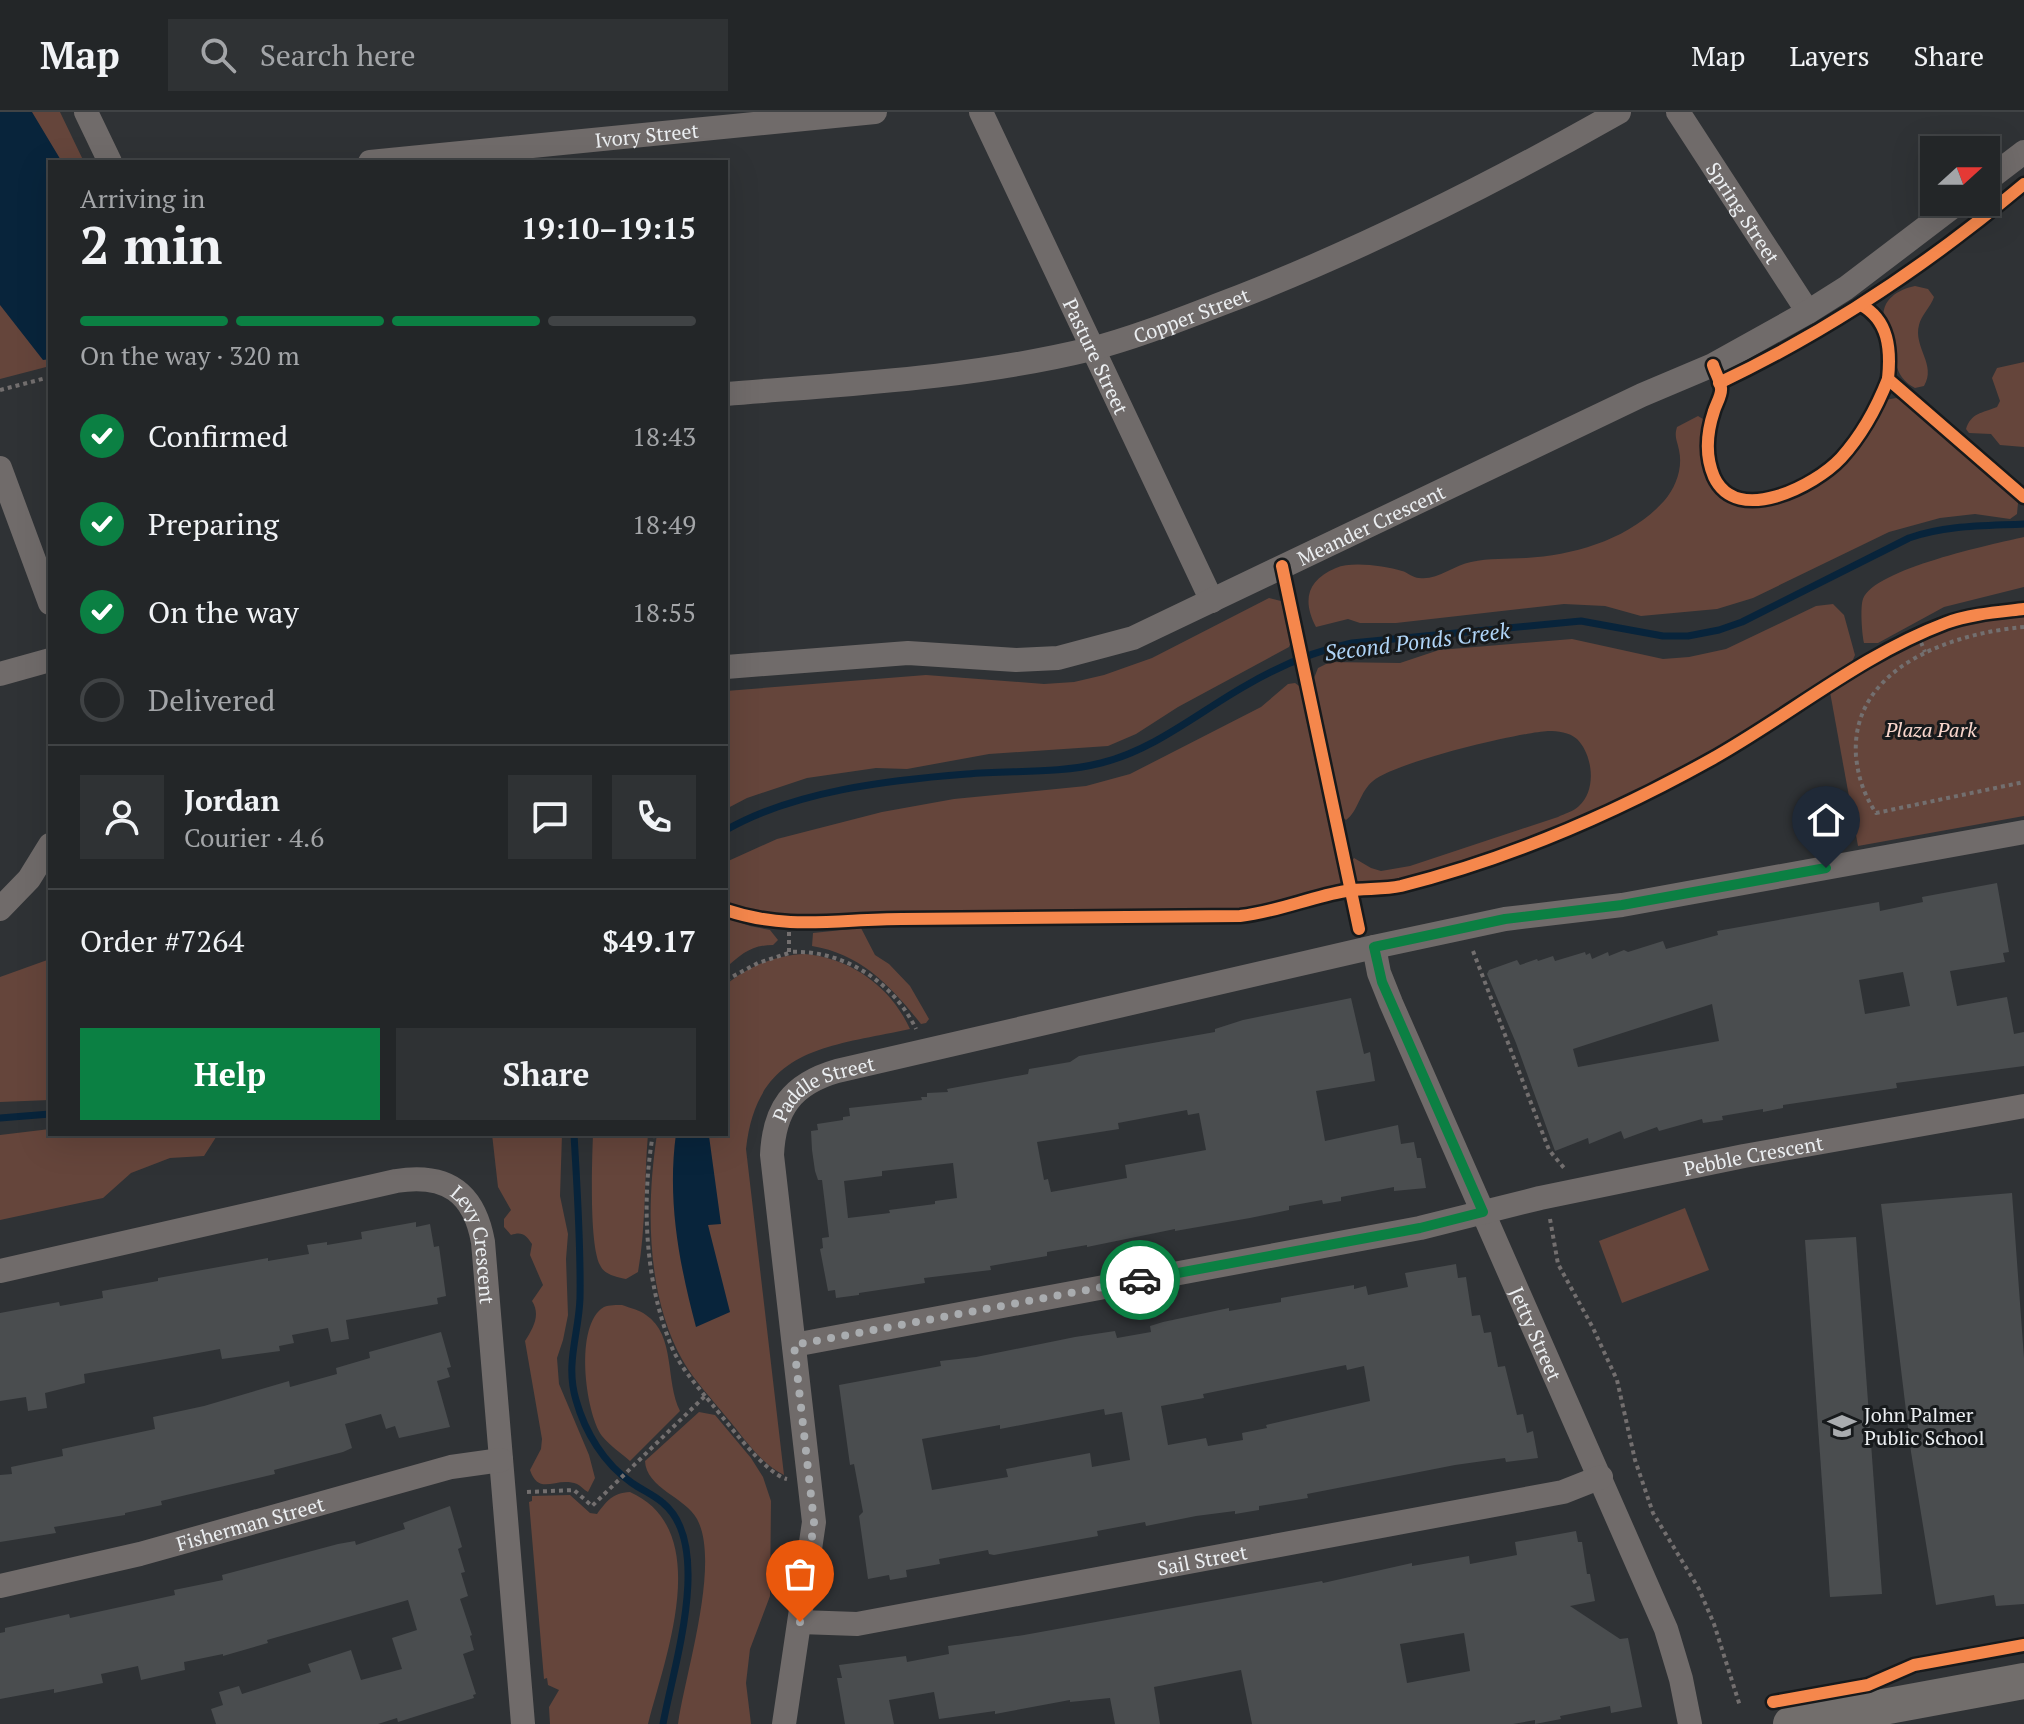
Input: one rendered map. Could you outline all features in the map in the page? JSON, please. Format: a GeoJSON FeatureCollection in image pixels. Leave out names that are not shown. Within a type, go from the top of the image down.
{"type":"FeatureCollection","features":[{"type":"Feature","properties":{"kind":"street"},"geometry":{"type":"LineString","coordinates":[[86,112],[109,160]]}},
{"type":"Feature","properties":{"kind":"street","name":"Ivory Street"},"geometry":{"type":"LineString","coordinates":[[390,160],[875,112]]}},
{"type":"Feature","properties":{"kind":"street","name":"Pasture Street"},"geometry":{"type":"LineString","coordinates":[[981,112],[1212,601]]}},
{"type":"Feature","properties":{"kind":"street","name":"Copper Street"},"geometry":{"type":"LineString","coordinates":[[728,394],[999,367],[1093,348],[1203,311],[1369,242],[1494,182],[1619,112]]}},
{"type":"Feature","properties":{"kind":"street","name":"Spring Street"},"geometry":{"type":"LineString","coordinates":[[1678,112],[1808,312]]}},
{"type":"Feature","properties":{"kind":"street"},"geometry":{"type":"LineString","coordinates":[[2000,170],[2024,152]]}},
{"type":"Feature","properties":{"kind":"street","name":"Meander Crescent"},"geometry":{"type":"LineString","coordinates":[[728,667],[908,653],[1016,660],[1058,658],[1133,638],[1627,402],[1713,365],[1846,288],[1941,216]]}},
{"type":"Feature","properties":{"kind":"street"},"geometry":{"type":"LineString","coordinates":[[0,468],[48,598]]}},
{"type":"Feature","properties":{"kind":"street"},"geometry":{"type":"LineString","coordinates":[[0,674],[48,661]]}},
{"type":"Feature","properties":{"kind":"street"},"geometry":{"type":"LineString","coordinates":[[1374,947],[1505,919],[1622,905],[2024,832]]}},
{"type":"Feature","properties":{"kind":"street"},"geometry":{"type":"LineString","coordinates":[[0,909],[29,879],[48,848]]}},
{"type":"Feature","properties":{"kind":"street","name":"Jetty Street"},"geometry":{"type":"LineString","coordinates":[[1374,947],[1382,982],[1666,1629],[1690,1724]]}},
{"type":"Feature","properties":{"kind":"street","name":"Paddle Street"},"geometry":{"type":"LineString","coordinates":[[784,1724],[814,1522],[772,1155],[776,1123],[782,1108],[806,1083],[837,1071],[1374,947]]}},
{"type":"Feature","properties":{"kind":"street","name":"Pebble Crescent"},"geometry":{"type":"LineString","coordinates":[[794,1345],[1420,1228],[1540,1198],[1744,1156],[2024,1106]]}},
{"type":"Feature","properties":{"kind":"street","name":"Levy Crescent"},"geometry":{"type":"LineString","coordinates":[[0,1271],[396,1181],[433,1179],[460,1193],[476,1215],[481,1228],[523,1724]]}},
{"type":"Feature","properties":{"kind":"street","name":"Fisherman Street"},"geometry":{"type":"LineString","coordinates":[[0,1586],[140,1554],[451,1467],[501,1460]]}},
{"type":"Feature","properties":{"kind":"street","name":"Sail Street"},"geometry":{"type":"LineString","coordinates":[[800,1622],[857,1624],[1563,1492],[1601,1477]]}},
{"type":"Feature","properties":{"kind":"street"},"geometry":{"type":"LineString","coordinates":[[1791,1724],[2024,1681]]}},
{"type":"Feature","properties":{"kind":"path"},"geometry":{"type":"LineString","coordinates":[[0,390],[48,378]]}},
{"type":"Feature","properties":{"kind":"path"},"geometry":{"type":"LineString","coordinates":[[1884,857],[1876,813],[1864,794],[1858,773],[1856,745],[1862,716],[1883,683],[1925,652],[1987,632],[2024,627]]}},
{"type":"Feature","properties":{"kind":"path"},"geometry":{"type":"LineString","coordinates":[[1918,635],[1925,652]]}},
{"type":"Feature","properties":{"kind":"path"},"geometry":{"type":"LineString","coordinates":[[1876,813],[2024,782]]}},
{"type":"Feature","properties":{"kind":"path"},"geometry":{"type":"LineString","coordinates":[[774,922],[805,923]]}},
{"type":"Feature","properties":{"kind":"path"},"geometry":{"type":"LineString","coordinates":[[789,924],[789,952]]}},
{"type":"Feature","properties":{"kind":"path"},"geometry":{"type":"LineString","coordinates":[[1473,951],[1549,1150],[1564,1168]]}},
{"type":"Feature","properties":{"kind":"path"},"geometry":{"type":"LineString","coordinates":[[728,979],[750,966],[789,952],[819,953],[856,966],[872,976],[911,1018],[917,1031]]}},
{"type":"Feature","properties":{"kind":"path"},"geometry":{"type":"LineString","coordinates":[[653,1136],[648,1206],[655,1290],[674,1351],[705,1396],[772,1472],[789,1479]]}},
{"type":"Feature","properties":{"kind":"path"},"geometry":{"type":"LineString","coordinates":[[1550,1219],[1558,1264],[1617,1380],[1635,1460],[1647,1497],[1666,1536],[1704,1599],[1740,1706]]}},
{"type":"Feature","properties":{"kind":"path"},"geometry":{"type":"LineString","coordinates":[[521,1493],[574,1490],[592,1506],[705,1396]]}},
{"type":"Feature","properties":{"kind":"green space"},"geometry":{"type":"Polygon","coordinates":[[[0,112],[60,112],[83,160],[48,160],[48,367],[0,379],[0,112]]]}},
{"type":"Feature","properties":{"kind":"green space"},"geometry":{"type":"Polygon","coordinates":[[[1915,286],[1928,289],[1934,297],[1920,322],[1918,333],[1927,363],[1927,378],[1924,386],[1915,388],[1904,380],[1898,370],[1884,313],[1892,297],[1915,286]]]}},
{"type":"Feature","properties":{"kind":"green space"},"geometry":{"type":"Polygon","coordinates":[[[2024,362],[2024,447],[2000,445],[1991,434],[1969,433],[1966,429],[1971,420],[1997,407],[2000,401],[1992,378],[1997,368],[2024,362]]]}},
{"type":"Feature","properties":{"kind":"green space"},"geometry":{"type":"Polygon","coordinates":[[[1896,398],[1908,402],[2014,494],[2018,503],[2017,514],[2010,519],[1975,514],[1940,518],[1889,532],[1753,598],[1717,609],[1641,616],[1605,606],[1564,604],[1396,623],[1360,623],[1348,619],[1316,627],[1312,617],[1309,600],[1313,585],[1326,573],[1343,566],[1378,566],[1425,578],[1471,562],[1545,556],[1582,549],[1618,535],[1635,526],[1668,496],[1679,470],[1677,427],[1698,416],[1703,419],[1708,472],[1724,497],[1741,506],[1760,507],[1781,503],[1838,471],[1862,445],[1885,400],[1896,398]]]}},
{"type":"Feature","properties":{"kind":"green space"},"geometry":{"type":"Polygon","coordinates":[[[2024,537],[2024,587],[1944,607],[1878,643],[1864,643],[1862,603],[1872,588],[1888,578],[1936,559],[2024,537]]]}},
{"type":"Feature","properties":{"kind":"green space"},"geometry":{"type":"Polygon","coordinates":[[[1269,598],[1281,601],[1291,642],[1289,647],[1178,707],[1136,734],[1108,746],[989,754],[907,769],[876,768],[807,778],[747,798],[728,808],[728,691],[926,675],[1044,684],[1074,682],[1152,658],[1269,598]]]}},
{"type":"Feature","properties":{"kind":"green space","name":"Plaza Park"},"geometry":{"type":"Polygon","coordinates":[[[2024,602],[2024,816],[1858,846],[1828,681],[1891,644],[1951,616],[2024,602]]]}},
{"type":"Feature","properties":{"kind":"green space"},"geometry":{"type":"Polygon","coordinates":[[[1833,604],[1844,615],[1855,655],[1852,662],[1742,733],[1667,776],[1549,832],[1415,876],[1386,883],[1355,885],[1350,864],[1354,858],[1381,871],[1410,866],[1572,811],[1589,791],[1591,772],[1587,754],[1577,739],[1563,732],[1532,733],[1430,757],[1386,773],[1369,785],[1346,820],[1341,816],[1312,683],[1318,668],[1330,662],[1400,663],[1439,650],[1572,639],[1663,659],[1689,657],[1726,649],[1816,606],[1833,604]]]}},
{"type":"Feature","properties":{"kind":"green space"},"geometry":{"type":"Polygon","coordinates":[[[1295,683],[1302,688],[1343,885],[1264,910],[878,912],[776,919],[728,905],[728,861],[777,839],[882,812],[954,799],[1086,786],[1130,774],[1261,707],[1288,684],[1295,683]]]}},
{"type":"Feature","properties":{"kind":"green space"},"geometry":{"type":"Polygon","coordinates":[[[728,918],[770,930],[778,940],[773,945],[747,951],[728,966],[728,918]]]}},
{"type":"Feature","properties":{"kind":"green space"},"geometry":{"type":"Polygon","coordinates":[[[861,928],[875,955],[889,964],[910,986],[929,1019],[926,1023],[921,1024],[886,985],[860,964],[830,950],[812,946],[813,933],[861,928]]]}},
{"type":"Feature","properties":{"kind":"green space"},"geometry":{"type":"Polygon","coordinates":[[[805,954],[853,968],[881,988],[910,1029],[851,1041],[801,1058],[781,1071],[765,1090],[753,1115],[746,1149],[784,1475],[760,1457],[704,1391],[683,1361],[671,1336],[656,1280],[651,1191],[657,1136],[728,1136],[728,984],[744,972],[784,957],[805,954]]]}},
{"type":"Feature","properties":{"kind":"green space"},"geometry":{"type":"Polygon","coordinates":[[[48,960],[48,1100],[0,1102],[0,977],[48,960]]]}},
{"type":"Feature","properties":{"kind":"green space"},"geometry":{"type":"Polygon","coordinates":[[[48,1129],[48,1136],[217,1136],[204,1156],[170,1158],[131,1173],[103,1198],[0,1220],[0,1135],[48,1129]]]}},
{"type":"Feature","properties":{"kind":"green space"},"geometry":{"type":"Polygon","coordinates":[[[492,1136],[562,1136],[560,1196],[568,1234],[568,1315],[557,1358],[559,1384],[589,1455],[595,1478],[588,1492],[569,1482],[543,1484],[534,1478],[530,1470],[541,1449],[542,1439],[525,1341],[536,1316],[532,1301],[543,1285],[530,1255],[532,1244],[528,1238],[518,1233],[511,1235],[504,1227],[504,1219],[511,1210],[498,1187],[492,1136]]]}},
{"type":"Feature","properties":{"kind":"green space"},"geometry":{"type":"Polygon","coordinates":[[[593,1136],[648,1136],[641,1255],[638,1272],[626,1279],[611,1275],[600,1265],[594,1239],[593,1136]]]}},
{"type":"Feature","properties":{"kind":"green space"},"geometry":{"type":"Polygon","coordinates":[[[1685,1208],[1709,1270],[1622,1303],[1599,1241],[1685,1208]]]}},
{"type":"Feature","properties":{"kind":"green space"},"geometry":{"type":"Polygon","coordinates":[[[622,1305],[646,1315],[662,1334],[680,1411],[630,1461],[602,1436],[596,1424],[585,1369],[589,1331],[595,1316],[604,1307],[622,1305]]]}},
{"type":"Feature","properties":{"kind":"green space"},"geometry":{"type":"Polygon","coordinates":[[[699,1412],[715,1415],[751,1458],[763,1477],[771,1501],[770,1596],[750,1649],[746,1683],[751,1724],[678,1724],[703,1590],[703,1538],[691,1511],[652,1478],[645,1461],[699,1412]]]}},
{"type":"Feature","properties":{"kind":"green space"},"geometry":{"type":"Polygon","coordinates":[[[630,1492],[656,1510],[671,1535],[678,1564],[672,1631],[648,1724],[550,1724],[549,1707],[559,1690],[548,1685],[547,1678],[544,1679],[529,1502],[532,1496],[570,1495],[590,1513],[597,1514],[614,1496],[630,1492]]]}},
{"type":"Feature","properties":{"kind":"water"},"geometry":{"type":"Polygon","coordinates":[[[0,112],[32,112],[61,160],[48,160],[48,359],[43,360],[0,305],[0,112]]]}},
{"type":"Feature","properties":{"kind":"water"},"geometry":{"type":"Polygon","coordinates":[[[676,1136],[709,1136],[721,1224],[708,1225],[730,1312],[696,1327],[676,1231],[676,1136]]]}},
{"type":"Feature","properties":{"kind":"building"},"geometry":{"type":"Polygon","coordinates":[[[1997,883],[2009,952],[2003,953],[2005,962],[1950,971],[1957,1006],[2007,997],[2014,1034],[2024,1032],[2024,1066],[1896,1083],[1897,1088],[1783,1105],[1783,1108],[1763,1112],[1763,1109],[1722,1116],[1723,1120],[1703,1123],[1702,1119],[1659,1131],[1657,1127],[1624,1139],[1621,1131],[1589,1144],[1588,1138],[1555,1151],[1487,974],[1489,970],[1517,960],[1520,965],[1553,956],[1555,961],[1585,952],[1586,955],[1590,953],[1592,959],[1608,952],[1609,956],[1663,941],[1666,949],[1718,935],[1717,931],[1879,902],[1880,911],[1923,902],[1922,897],[1997,883]],[[1903,972],[1859,980],[1865,1014],[1910,1006],[1903,972]],[[1712,1004],[1573,1049],[1578,1067],[1719,1041],[1712,1004]]]}},
{"type":"Feature","properties":{"kind":"building"},"geometry":{"type":"Polygon","coordinates":[[[1351,998],[1364,1054],[1370,1052],[1375,1081],[1316,1091],[1325,1141],[1398,1125],[1401,1144],[1414,1142],[1417,1158],[1421,1158],[1426,1188],[1394,1191],[1394,1187],[1341,1197],[1341,1201],[1323,1204],[1322,1200],[1289,1206],[1289,1210],[1250,1218],[1047,1252],[1047,1256],[990,1266],[991,1270],[924,1278],[925,1283],[859,1295],[836,1298],[835,1290],[828,1291],[820,1249],[823,1248],[822,1238],[829,1237],[822,1180],[818,1180],[815,1171],[812,1150],[811,1131],[818,1130],[817,1124],[843,1120],[843,1117],[850,1116],[849,1108],[922,1100],[921,1097],[927,1097],[927,1093],[948,1092],[947,1089],[1028,1074],[1029,1069],[1070,1062],[1079,1056],[1215,1032],[1215,1029],[1243,1020],[1351,998]],[[1187,1110],[1118,1123],[1119,1129],[1037,1142],[1044,1180],[1048,1179],[1051,1192],[1127,1178],[1125,1165],[1206,1150],[1199,1113],[1188,1115],[1187,1110]],[[953,1163],[882,1171],[882,1176],[844,1181],[848,1218],[890,1213],[889,1210],[957,1198],[953,1163]]]}},
{"type":"Feature","properties":{"kind":"building"},"geometry":{"type":"Polygon","coordinates":[[[2012,1193],[2024,1358],[2024,1604],[1996,1606],[1994,1595],[1936,1605],[1911,1452],[1881,1204],[2012,1193]]]}},
{"type":"Feature","properties":{"kind":"building"},"geometry":{"type":"Polygon","coordinates":[[[416,1222],[416,1227],[430,1224],[434,1247],[439,1246],[446,1296],[437,1298],[438,1304],[346,1320],[349,1339],[331,1342],[328,1328],[292,1335],[294,1343],[279,1346],[280,1351],[222,1359],[220,1349],[84,1374],[85,1383],[45,1393],[47,1408],[28,1411],[26,1397],[0,1401],[0,1313],[103,1298],[102,1291],[158,1281],[158,1278],[268,1258],[268,1261],[309,1254],[307,1245],[362,1239],[361,1232],[416,1222]]]}},
{"type":"Feature","properties":{"kind":"building"},"geometry":{"type":"Polygon","coordinates":[[[1856,1237],[1882,1594],[1830,1597],[1805,1240],[1856,1237]]]}},
{"type":"Feature","properties":{"kind":"building"},"geometry":{"type":"Polygon","coordinates":[[[1456,1264],[1458,1278],[1466,1277],[1472,1316],[1480,1315],[1484,1333],[1491,1332],[1498,1367],[1505,1366],[1517,1415],[1523,1414],[1527,1433],[1533,1431],[1538,1458],[1506,1462],[1505,1458],[1455,1465],[1307,1494],[1308,1498],[1259,1506],[1259,1510],[1196,1516],[1146,1526],[1145,1522],[1097,1531],[1098,1536],[994,1555],[989,1554],[988,1550],[939,1559],[940,1564],[906,1570],[907,1577],[890,1580],[889,1575],[868,1579],[859,1516],[863,1512],[854,1464],[850,1465],[839,1385],[941,1366],[940,1361],[1075,1337],[1115,1331],[1117,1338],[1151,1332],[1150,1326],[1163,1322],[1229,1308],[1229,1311],[1281,1302],[1281,1298],[1354,1285],[1354,1289],[1366,1286],[1368,1295],[1408,1287],[1405,1273],[1456,1264]],[[1346,1365],[1203,1394],[1204,1398],[1161,1406],[1168,1445],[1206,1438],[1208,1446],[1243,1440],[1242,1433],[1267,1428],[1266,1425],[1370,1401],[1364,1366],[1347,1370],[1346,1365]],[[1104,1409],[1000,1429],[1000,1425],[922,1439],[932,1490],[1008,1477],[1006,1469],[1090,1453],[1092,1467],[1130,1460],[1122,1412],[1105,1415],[1104,1409]]]}},
{"type":"Feature","properties":{"kind":"building"},"geometry":{"type":"Polygon","coordinates":[[[441,1332],[451,1367],[447,1368],[450,1377],[437,1381],[450,1427],[399,1438],[395,1426],[386,1429],[381,1414],[345,1424],[352,1448],[343,1452],[274,1470],[275,1474],[161,1501],[162,1505],[125,1515],[54,1527],[56,1533],[0,1542],[0,1475],[12,1474],[11,1467],[63,1456],[62,1449],[155,1429],[153,1417],[204,1406],[289,1381],[290,1387],[337,1374],[336,1368],[370,1358],[369,1352],[441,1332]]]}},
{"type":"Feature","properties":{"kind":"building"},"geometry":{"type":"Polygon","coordinates":[[[450,1506],[462,1547],[458,1549],[468,1596],[460,1599],[474,1650],[463,1654],[476,1694],[474,1698],[398,1722],[397,1718],[378,1724],[216,1724],[211,1709],[223,1705],[219,1692],[239,1686],[242,1694],[311,1672],[308,1664],[351,1650],[361,1680],[402,1669],[392,1638],[417,1630],[408,1600],[267,1640],[268,1643],[223,1656],[184,1662],[185,1670],[141,1680],[138,1666],[101,1674],[103,1683],[0,1699],[0,1633],[5,1632],[5,1628],[69,1614],[70,1618],[175,1595],[174,1590],[223,1580],[222,1575],[338,1544],[355,1541],[356,1545],[405,1529],[403,1523],[450,1506]]]}},
{"type":"Feature","properties":{"kind":"building"},"geometry":{"type":"Polygon","coordinates":[[[1576,1531],[1578,1542],[1582,1542],[1595,1601],[1570,1606],[1620,1639],[1628,1638],[1642,1707],[1611,1713],[1610,1706],[1535,1724],[1535,1720],[1513,1724],[1252,1724],[1241,1670],[1154,1687],[1160,1724],[1115,1724],[1110,1698],[1070,1700],[995,1714],[995,1711],[939,1719],[934,1692],[889,1700],[894,1724],[845,1724],[837,1678],[842,1678],[839,1665],[906,1656],[907,1662],[949,1654],[948,1646],[1323,1583],[1412,1563],[1412,1566],[1469,1556],[1470,1564],[1517,1555],[1515,1542],[1576,1531]],[[1464,1633],[1400,1644],[1407,1683],[1470,1671],[1464,1633]]]}},
{"type":"Feature","properties":{"kind":"waterway","name":"Second Ponds Creek"},"geometry":{"type":"LineString","coordinates":[[728,829],[781,806],[874,784],[1051,770],[1121,757],[1158,740],[1271,672],[1338,646],[1581,621],[1663,636],[1688,636],[1742,622],[1909,538],[1952,528],[2024,524]]}},
{"type":"Feature","properties":{"kind":"waterway","name":"Second Ponds Creek"},"geometry":{"type":"LineString","coordinates":[[0,1118],[48,1114]]}},
{"type":"Feature","properties":{"kind":"waterway"},"geometry":{"type":"LineString","coordinates":[[574,1136],[580,1277],[572,1361],[576,1400],[590,1435],[604,1457],[632,1483],[663,1503],[678,1522],[686,1547],[686,1608],[663,1724]]}},
{"type":"Feature","properties":{"kind":"cycle path"},"geometry":{"type":"LineString","coordinates":[[1719,383],[1800,341],[1878,293],[1953,241],[2024,184]]}},
{"type":"Feature","properties":{"kind":"cycle path"},"geometry":{"type":"LineString","coordinates":[[1861,305],[1883,327],[1889,357],[1888,379],[2024,497]]}},
{"type":"Feature","properties":{"kind":"cycle path"},"geometry":{"type":"LineString","coordinates":[[1713,365],[1721,391],[1710,427],[1709,461],[1714,477],[1725,491],[1740,499],[1757,500],[1776,496],[1813,480],[1829,469],[1862,431],[1888,379]]}},
{"type":"Feature","properties":{"kind":"cycle path"},"geometry":{"type":"LineString","coordinates":[[1282,566],[1359,929]]}},
{"type":"Feature","properties":{"kind":"cycle path"},"geometry":{"type":"LineString","coordinates":[[728,911],[792,922],[1240,916],[1346,891],[1401,886],[1520,849],[1636,799],[1710,760],[1855,669],[1915,636],[1965,617],[2024,609]]}},
{"type":"Feature","properties":{"kind":"cycle path"},"geometry":{"type":"LineString","coordinates":[[1773,1702],[1868,1685],[1914,1665],[2024,1645]]}},
{"type":"Feature","properties":{"kind":"way so far"},"geometry":{"type":"LineString","coordinates":[[800,1622],[814,1522],[794,1345],[1140,1280]]}},
{"type":"Feature","properties":{"kind":"place","name":"John Palmer Public School"},"geometry":{"type":"Point","coordinates":[1842,1426]}},
{"type":"Feature","properties":{"kind":"route"},"geometry":{"type":"LineString","coordinates":[[1140,1280],[1420,1228],[1483,1212],[1382,982],[1374,947],[1505,919],[1622,905],[1826,868]]}}]}
